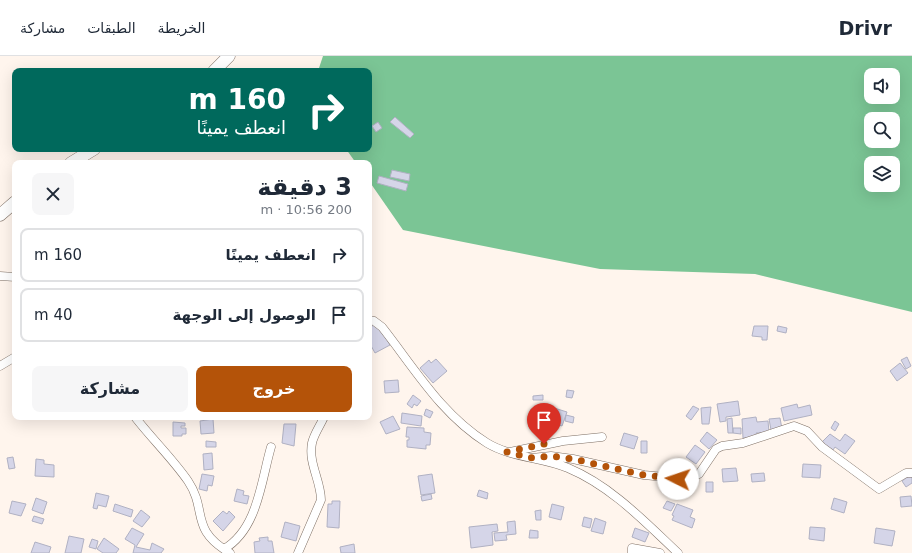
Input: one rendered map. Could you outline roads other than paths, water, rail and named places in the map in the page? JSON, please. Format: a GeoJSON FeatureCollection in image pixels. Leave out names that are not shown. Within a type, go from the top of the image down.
{"type":"FeatureCollection","features":[{"type":"Feature","properties":{"kind":"main road"},"geometry":{"type":"LineString","coordinates":[[217,68],[229,56]]}},
{"type":"Feature","properties":{"kind":"main road"},"geometry":{"type":"LineString","coordinates":[[76,160],[89,152]]}},
{"type":"Feature","properties":{"kind":"main road"},"geometry":{"type":"LineString","coordinates":[[0,215],[12,205]]}},
{"type":"Feature","properties":{"kind":"street"},"geometry":{"type":"LineString","coordinates":[[0,276],[12,277]]}},
{"type":"Feature","properties":{"kind":"street"},"geometry":{"type":"LineString","coordinates":[[372,321],[382,327],[427,389],[454,418],[486,442],[507,452],[568,468],[605,489],[647,523],[678,553]]}},
{"type":"Feature","properties":{"kind":"street"},"geometry":{"type":"LineString","coordinates":[[0,366],[12,359]]}},
{"type":"Feature","properties":{"kind":"street"},"geometry":{"type":"LineString","coordinates":[[137,420],[188,481],[195,496],[201,523],[205,531],[210,539],[227,551],[251,519],[271,447]]}},
{"type":"Feature","properties":{"kind":"street"},"geometry":{"type":"LineString","coordinates":[[298,553],[315,517],[321,500],[321,492],[311,451],[314,436],[322,420]]}},
{"type":"Feature","properties":{"kind":"street"},"geometry":{"type":"LineString","coordinates":[[532,458],[551,456],[573,459],[650,476],[684,479],[699,474],[716,449],[722,446],[743,442],[794,426],[806,431],[822,446],[875,488],[879,489],[900,476],[912,473]]}},
{"type":"Feature","properties":{"kind":"street"},"geometry":{"type":"LineString","coordinates":[[507,452],[550,443],[602,436]]}},
{"type":"Feature","properties":{"kind":"street"},"geometry":{"type":"LineString","coordinates":[[632,553],[632,548],[660,553]]}}]}
